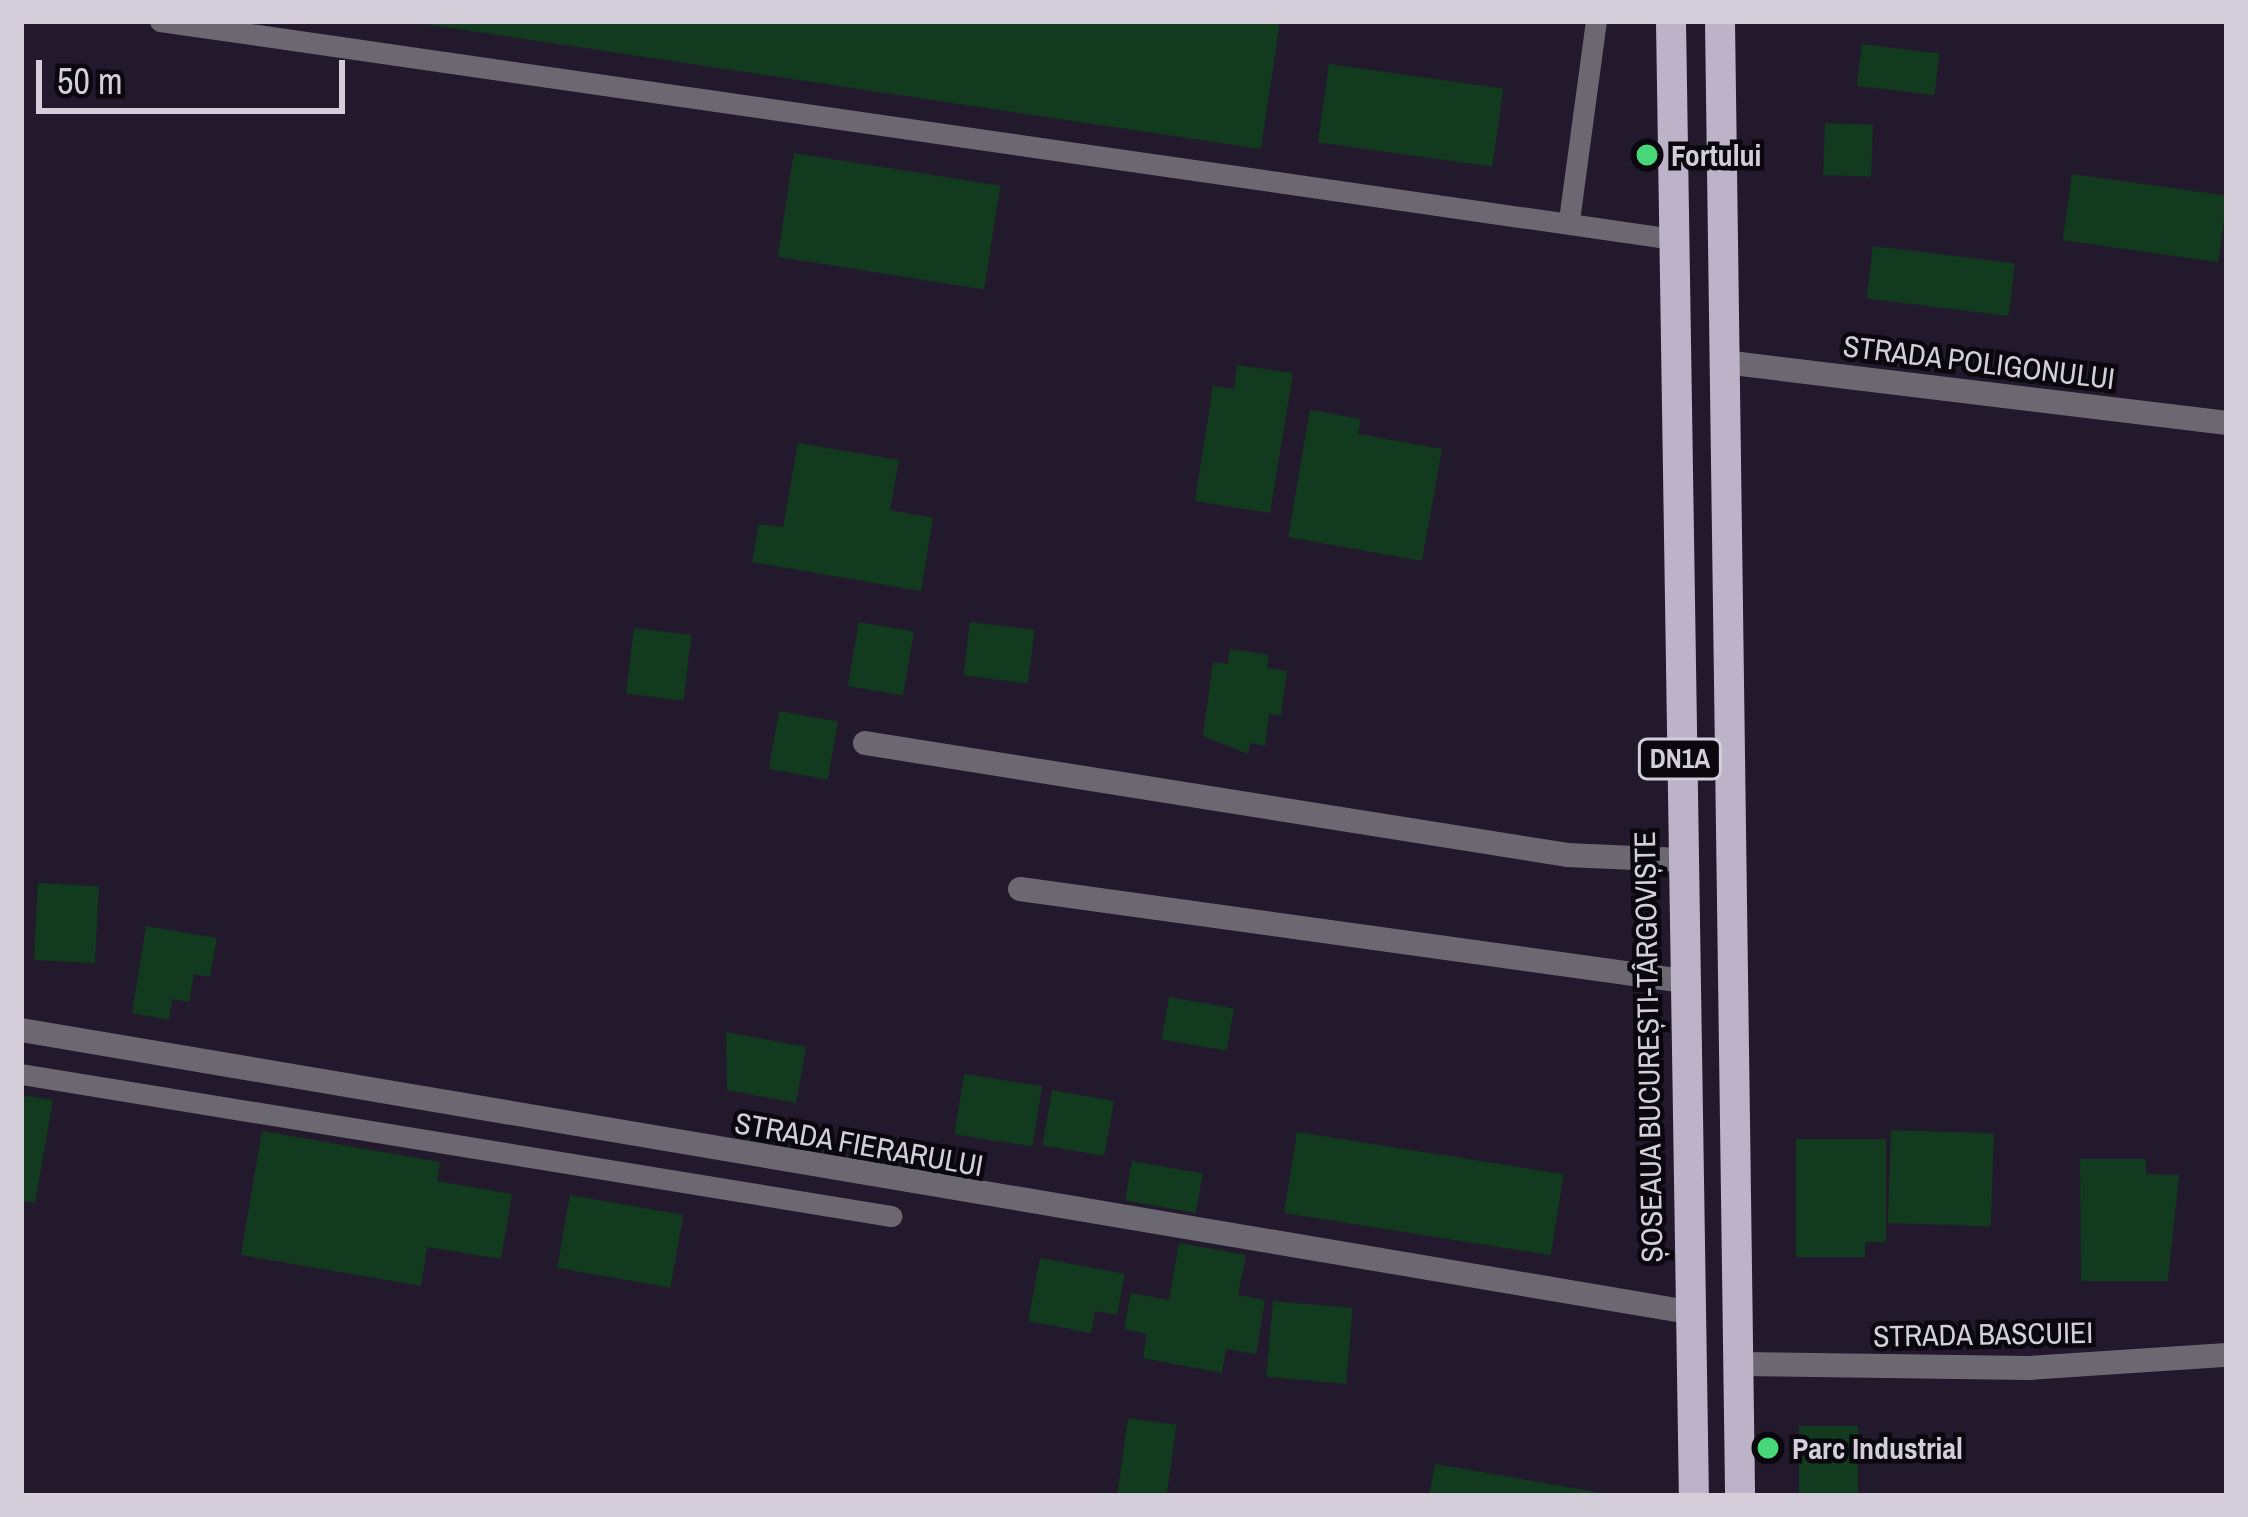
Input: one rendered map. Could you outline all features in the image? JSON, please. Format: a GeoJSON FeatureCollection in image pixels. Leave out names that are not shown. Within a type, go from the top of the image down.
{"type":"FeatureCollection","features":[{"type":"Feature","properties":{"kind":"main road","name":"ȘOSEAUA BUCUREȘTI-TÂRGOVIȘTE"},"geometry":{"type":"LineString","coordinates":[[1671,21],[1694,1496]]}},
{"type":"Feature","properties":{"kind":"main road","name":"DN1A"},"geometry":{"type":"LineString","coordinates":[[1720,21],[1740,1496]]}},
{"type":"Feature","properties":{"kind":"street","name":"STRADA POLIGONULUI"},"geometry":{"type":"LineString","coordinates":[[1724,362],[2227,422]]}},
{"type":"Feature","properties":{"kind":"street"},"geometry":{"type":"LineString","coordinates":[[865,743],[1568,855],[1681,860]]}},
{"type":"Feature","properties":{"kind":"street"},"geometry":{"type":"LineString","coordinates":[[1020,889],[1683,981]]}},
{"type":"Feature","properties":{"kind":"street","name":"STRADA FIERARULUI"},"geometry":{"type":"LineString","coordinates":[[21,1030],[1688,1312]]}},
{"type":"Feature","properties":{"kind":"street","name":"STRADA BASCUIEI"},"geometry":{"type":"LineString","coordinates":[[1739,1364],[2029,1367],[2227,1354]]}},
{"type":"Feature","properties":{"kind":"lane"},"geometry":{"type":"LineString","coordinates":[[160,21],[1672,238]]}},
{"type":"Feature","properties":{"kind":"lane"},"geometry":{"type":"LineString","coordinates":[[1569,220],[1596,21]]}},
{"type":"Feature","properties":{"kind":"lane"},"geometry":{"type":"LineString","coordinates":[[21,1074],[891,1216]]}},
{"type":"Feature","properties":{"kind":"building"},"geometry":{"type":"Polygon","coordinates":[[[404,21],[1280,21],[1261,149],[404,21]]]}},
{"type":"Feature","properties":{"kind":"building"},"geometry":{"type":"Polygon","coordinates":[[[1862,44],[1939,54],[1934,95],[1857,86],[1862,44]]]}},
{"type":"Feature","properties":{"kind":"building"},"geometry":{"type":"Polygon","coordinates":[[[1329,64],[1503,88],[1492,167],[1318,142],[1329,64]]]}},
{"type":"Feature","properties":{"kind":"building"},"geometry":{"type":"Polygon","coordinates":[[[1825,123],[1873,125],[1871,177],[1823,175],[1825,123]]]}},
{"type":"Feature","properties":{"kind":"building"},"geometry":{"type":"Polygon","coordinates":[[[794,153],[1000,186],[984,289],[778,257],[794,153]]]}},
{"type":"Feature","properties":{"kind":"building"},"geometry":{"type":"Polygon","coordinates":[[[2072,174],[2227,196],[2218,262],[2063,240],[2072,174]]]}},
{"type":"Feature","properties":{"kind":"building"},"geometry":{"type":"Polygon","coordinates":[[[1873,246],[2015,263],[2008,316],[1867,299],[1873,246]]]}},
{"type":"Feature","properties":{"kind":"building"},"geometry":{"type":"Polygon","coordinates":[[[1237,365],[1293,373],[1270,513],[1195,501],[1213,386],[1234,389],[1237,365]]]}},
{"type":"Feature","properties":{"kind":"building"},"geometry":{"type":"Polygon","coordinates":[[[1310,410],[1361,419],[1358,434],[1442,449],[1422,561],[1288,537],[1310,410]]]}},
{"type":"Feature","properties":{"kind":"building"},"geometry":{"type":"Polygon","coordinates":[[[798,443],[899,460],[890,510],[933,518],[921,591],[752,562],[759,524],[783,527],[798,443]]]}},
{"type":"Feature","properties":{"kind":"building"},"geometry":{"type":"Polygon","coordinates":[[[859,622],[914,632],[903,696],[848,686],[859,622]]]}},
{"type":"Feature","properties":{"kind":"building"},"geometry":{"type":"Polygon","coordinates":[[[970,622],[1035,630],[1028,684],[963,676],[970,622]]]}},
{"type":"Feature","properties":{"kind":"building"},"geometry":{"type":"Polygon","coordinates":[[[634,628],[692,635],[684,701],[626,694],[634,628]]]}},
{"type":"Feature","properties":{"kind":"building"},"geometry":{"type":"Polygon","coordinates":[[[1230,649],[1269,655],[1267,668],[1287,671],[1281,716],[1269,714],[1265,746],[1250,743],[1248,754],[1203,736],[1213,662],[1228,664],[1230,649]]]}},
{"type":"Feature","properties":{"kind":"building"},"geometry":{"type":"Polygon","coordinates":[[[779,711],[838,721],[828,780],[769,769],[779,711]]]}},
{"type":"Feature","properties":{"kind":"building"},"geometry":{"type":"Polygon","coordinates":[[[38,883],[99,886],[95,963],[34,960],[38,883]]]}},
{"type":"Feature","properties":{"kind":"building"},"geometry":{"type":"Polygon","coordinates":[[[146,926],[217,938],[210,977],[194,974],[189,1002],[172,999],[169,1020],[132,1013],[146,926]]]}},
{"type":"Feature","properties":{"kind":"building"},"geometry":{"type":"Polygon","coordinates":[[[1169,997],[1234,1008],[1227,1051],[1162,1039],[1169,997]]]}},
{"type":"Feature","properties":{"kind":"building"},"geometry":{"type":"Polygon","coordinates":[[[726,1032],[806,1047],[796,1103],[727,1090],[726,1032]]]}},
{"type":"Feature","properties":{"kind":"building"},"geometry":{"type":"Polygon","coordinates":[[[964,1074],[1042,1086],[1032,1147],[954,1134],[964,1074]]]}},
{"type":"Feature","properties":{"kind":"building"},"geometry":{"type":"Polygon","coordinates":[[[1052,1090],[1114,1101],[1104,1156],[1042,1145],[1052,1090]]]}},
{"type":"Feature","properties":{"kind":"building"},"geometry":{"type":"Polygon","coordinates":[[[21,1095],[53,1100],[35,1203],[21,1201],[21,1095]]]}},
{"type":"Feature","properties":{"kind":"building"},"geometry":{"type":"Polygon","coordinates":[[[1891,1130],[1994,1134],[1991,1227],[1888,1223],[1891,1130]]]}},
{"type":"Feature","properties":{"kind":"building"},"geometry":{"type":"Polygon","coordinates":[[[262,1131],[440,1162],[437,1181],[512,1194],[501,1259],[427,1247],[421,1286],[241,1255],[262,1131]]]}},
{"type":"Feature","properties":{"kind":"building"},"geometry":{"type":"Polygon","coordinates":[[[1297,1132],[1564,1174],[1551,1255],[1284,1213],[1297,1132]]]}},
{"type":"Feature","properties":{"kind":"building"},"geometry":{"type":"Polygon","coordinates":[[[1796,1139],[1886,1139],[1886,1242],[1865,1242],[1865,1257],[1796,1257],[1796,1139]]]}},
{"type":"Feature","properties":{"kind":"building"},"geometry":{"type":"Polygon","coordinates":[[[2080,1159],[2146,1159],[2146,1174],[2179,1175],[2168,1281],[2081,1281],[2080,1159]]]}},
{"type":"Feature","properties":{"kind":"building"},"geometry":{"type":"Polygon","coordinates":[[[1132,1161],[1203,1174],[1196,1213],[1125,1200],[1132,1161]]]}},
{"type":"Feature","properties":{"kind":"building"},"geometry":{"type":"Polygon","coordinates":[[[570,1195],[683,1215],[670,1288],[557,1268],[570,1195]]]}},
{"type":"Feature","properties":{"kind":"building"},"geometry":{"type":"Polygon","coordinates":[[[1179,1243],[1246,1255],[1238,1295],[1265,1300],[1256,1354],[1226,1349],[1222,1373],[1143,1358],[1147,1334],[1124,1329],[1131,1293],[1169,1300],[1179,1243]]]}},
{"type":"Feature","properties":{"kind":"building"},"geometry":{"type":"Polygon","coordinates":[[[1040,1258],[1125,1274],[1117,1315],[1095,1311],[1091,1333],[1028,1321],[1040,1258]]]}},
{"type":"Feature","properties":{"kind":"building"},"geometry":{"type":"Polygon","coordinates":[[[1273,1301],[1353,1308],[1346,1384],[1266,1377],[1273,1301]]]}},
{"type":"Feature","properties":{"kind":"building"},"geometry":{"type":"Polygon","coordinates":[[[1128,1418],[1177,1425],[1167,1496],[1117,1494],[1128,1418]]]}},
{"type":"Feature","properties":{"kind":"building"},"geometry":{"type":"Polygon","coordinates":[[[1799,1426],[1858,1426],[1858,1496],[1799,1496],[1799,1426]]]}},
{"type":"Feature","properties":{"kind":"building"},"geometry":{"type":"Polygon","coordinates":[[[1435,1464],[1608,1494],[1608,1496],[1429,1496],[1435,1464]]]}},
{"type":"Feature","properties":{"kind":"place","name":"Fortului"},"geometry":{"type":"Point","coordinates":[1647,155]}},
{"type":"Feature","properties":{"kind":"place","name":"Parc Industrial"},"geometry":{"type":"Point","coordinates":[1768,1448]}}]}
